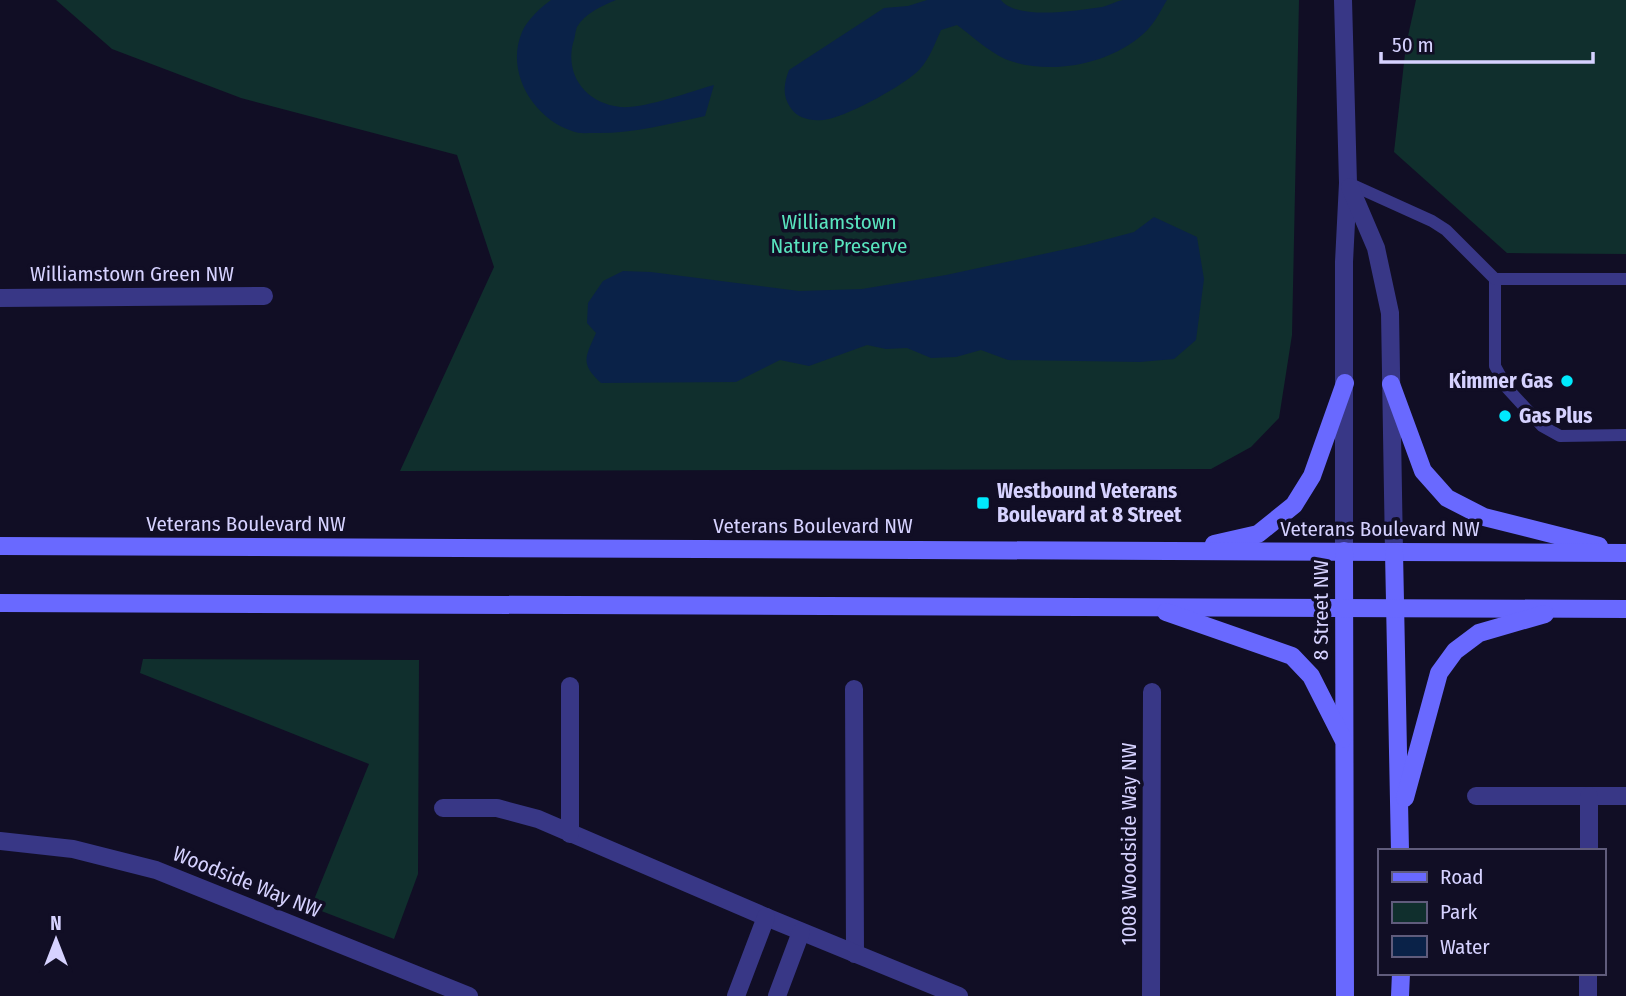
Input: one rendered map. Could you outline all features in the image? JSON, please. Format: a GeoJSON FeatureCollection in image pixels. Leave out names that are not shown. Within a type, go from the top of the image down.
{"type":"FeatureCollection","features":[{"type":"Feature","properties":{"kind":"main road"},"geometry":{"type":"LineString","coordinates":[[1186,550],[1258,534],[1294,505],[1312,476],[1345,383]]}},
{"type":"Feature","properties":{"kind":"main road"},"geometry":{"type":"LineString","coordinates":[[1391,384],[1423,471],[1447,498],[1485,517],[1626,553]]}},
{"type":"Feature","properties":{"kind":"main road","name":"Veterans Boulevard NW"},"geometry":{"type":"LineString","coordinates":[[0,547],[1626,553]]}},
{"type":"Feature","properties":{"kind":"main road","name":"8 Street NW"},"geometry":{"type":"LineString","coordinates":[[1344,551],[1345,996]]}},
{"type":"Feature","properties":{"kind":"main road","name":"8 Street NW"},"geometry":{"type":"LineString","coordinates":[[1394,552],[1400,849]]}},
{"type":"Feature","properties":{"kind":"main road"},"geometry":{"type":"LineString","coordinates":[[0,603],[1626,609]]}},
{"type":"Feature","properties":{"kind":"main road"},"geometry":{"type":"LineString","coordinates":[[1153,607],[1292,656],[1311,676],[1344,742]]}},
{"type":"Feature","properties":{"kind":"main road"},"geometry":{"type":"LineString","coordinates":[[1399,818],[1439,673],[1455,651],[1479,633],[1564,608]]}},
{"type":"Feature","properties":{"kind":"main road"},"geometry":{"type":"LineString","coordinates":[[1400,996],[1401,975]]}},
{"type":"Feature","properties":{"kind":"street","name":"8 Street NW"},"geometry":{"type":"LineString","coordinates":[[1343,0],[1349,183],[1344,262],[1344,551]]}},
{"type":"Feature","properties":{"kind":"street","name":"8 Street NW"},"geometry":{"type":"LineString","coordinates":[[1349,183],[1376,248],[1390,313],[1394,552]]}},
{"type":"Feature","properties":{"kind":"street","name":"Williamstown Green NW"},"geometry":{"type":"LineString","coordinates":[[0,298],[264,296]]}},
{"type":"Feature","properties":{"kind":"street"},"geometry":{"type":"LineString","coordinates":[[570,686],[570,834]]}},
{"type":"Feature","properties":{"kind":"street"},"geometry":{"type":"LineString","coordinates":[[854,689],[855,954]]}},
{"type":"Feature","properties":{"kind":"street","name":"1008 Woodside Way NW"},"geometry":{"type":"LineString","coordinates":[[1151,996],[1152,692]]}},
{"type":"Feature","properties":{"kind":"street"},"geometry":{"type":"LineString","coordinates":[[1476,796],[1626,796]]}},
{"type":"Feature","properties":{"kind":"street"},"geometry":{"type":"LineString","coordinates":[[1588,849],[1589,796]]}},
{"type":"Feature","properties":{"kind":"street"},"geometry":{"type":"LineString","coordinates":[[443,808],[498,808],[514,811],[959,996]]}},
{"type":"Feature","properties":{"kind":"street","name":"Woodside Way NW"},"geometry":{"type":"LineString","coordinates":[[0,841],[73,849],[156,870],[469,996]]}},
{"type":"Feature","properties":{"kind":"street"},"geometry":{"type":"LineString","coordinates":[[736,996],[766,917]]}},
{"type":"Feature","properties":{"kind":"street"},"geometry":{"type":"LineString","coordinates":[[776,996],[801,932]]}},
{"type":"Feature","properties":{"kind":"street"},"geometry":{"type":"LineString","coordinates":[[1588,975],[1588,996]]}},
{"type":"Feature","properties":{"kind":"lane"},"geometry":{"type":"LineString","coordinates":[[1349,183],[1446,230],[1495,279],[1626,279]]}},
{"type":"Feature","properties":{"kind":"lane"},"geometry":{"type":"LineString","coordinates":[[1495,279],[1495,366],[1507,388],[1542,426],[1560,436],[1626,435]]}},
{"type":"Feature","properties":{"kind":"green space","name":"Williamstown Nature Preserve"},"geometry":{"type":"Polygon","coordinates":[[[56,0],[1299,0],[1292,335],[1279,418],[1251,447],[1211,469],[400,471],[494,267],[457,155],[241,98],[112,49],[56,0]]]}},
{"type":"Feature","properties":{"kind":"green space"},"geometry":{"type":"Polygon","coordinates":[[[1416,0],[1626,0],[1626,254],[1507,253],[1394,152],[1406,45],[1416,0]]]}},
{"type":"Feature","properties":{"kind":"green space"},"geometry":{"type":"Polygon","coordinates":[[[143,659],[419,660],[418,874],[394,939],[311,907],[369,764],[140,673],[143,659]]]}},
{"type":"Feature","properties":{"kind":"water"},"geometry":{"type":"Polygon","coordinates":[[[551,0],[616,0],[589,14],[576,29],[571,55],[572,66],[575,77],[588,94],[608,104],[630,107],[654,103],[714,85],[705,116],[636,130],[577,133],[545,116],[526,92],[517,63],[522,32],[527,23],[551,0]]]}},
{"type":"Feature","properties":{"kind":"water"},"geometry":{"type":"Polygon","coordinates":[[[927,0],[1001,0],[1020,10],[1064,12],[1102,7],[1123,0],[1167,0],[1142,35],[1112,54],[1095,60],[1058,67],[1022,64],[999,56],[957,25],[941,30],[929,55],[913,76],[877,98],[824,120],[807,119],[793,111],[785,93],[789,70],[884,8],[908,6],[927,0]]]}},
{"type":"Feature","properties":{"kind":"water"},"geometry":{"type":"Polygon","coordinates":[[[1154,217],[1197,237],[1204,279],[1196,340],[1174,359],[1140,362],[1008,360],[981,350],[956,357],[931,358],[907,348],[886,349],[867,345],[809,366],[780,360],[736,382],[601,383],[587,365],[587,355],[596,333],[587,323],[588,303],[603,281],[623,271],[651,272],[799,291],[862,289],[946,275],[1085,245],[1134,232],[1154,217]]]}},
{"type":"Feature","properties":{"kind":"place","name":"Kimmer Gas"},"geometry":{"type":"Point","coordinates":[1567,381]}},
{"type":"Feature","properties":{"kind":"place","name":"Gas Plus"},"geometry":{"type":"Point","coordinates":[1505,416]}},
{"type":"Feature","properties":{"kind":"place","name":"Westbound Veterans Boulevard at 8 Street"},"geometry":{"type":"Point","coordinates":[983,503]}}]}
